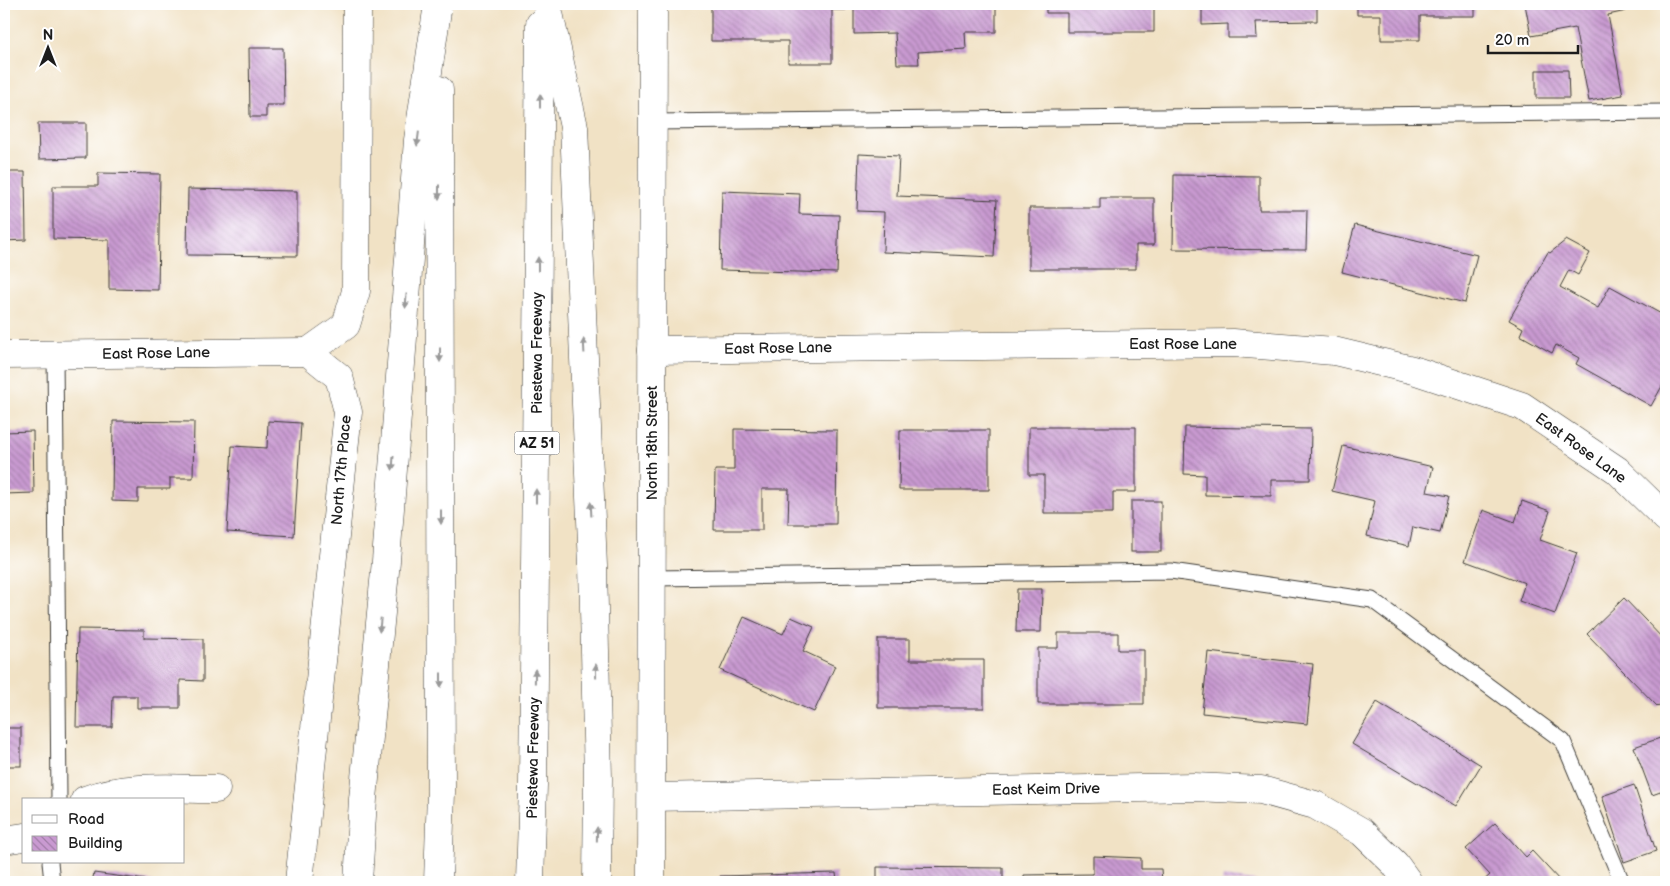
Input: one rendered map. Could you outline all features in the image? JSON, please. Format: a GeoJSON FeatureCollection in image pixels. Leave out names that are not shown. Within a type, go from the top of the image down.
{"type":"FeatureCollection","features":[{"type":"Feature","properties":{"kind":"main road"},"geometry":{"type":"LineString","coordinates":[[308,352],[346,325],[356,291],[357,4]]}},
{"type":"Feature","properties":{"kind":"main road"},"geometry":{"type":"LineString","coordinates":[[358,882],[363,799],[386,561],[418,140],[438,4]]}},
{"type":"Feature","properties":{"kind":"main road"},"geometry":{"type":"LineString","coordinates":[[438,4],[441,792],[438,882]]}},
{"type":"Feature","properties":{"kind":"main road","name":"Piestewa Freeway"},"geometry":{"type":"LineString","coordinates":[[530,882],[534,775],[540,4]]}},
{"type":"Feature","properties":{"kind":"main road"},"geometry":{"type":"LineString","coordinates":[[547,4],[574,127],[593,566],[598,778],[597,882]]}},
{"type":"Feature","properties":{"kind":"main road","name":"North 18th Street"},"geometry":{"type":"LineString","coordinates":[[652,882],[653,4]]}},
{"type":"Feature","properties":{"kind":"main road","name":"East Rose Lane"},"geometry":{"type":"LineString","coordinates":[[652,350],[1233,343],[1334,351],[1414,370],[1522,406],[1617,470],[1666,518]]}},
{"type":"Feature","properties":{"kind":"main road","name":"East Rose Lane"},"geometry":{"type":"LineString","coordinates":[[4,355],[308,352]]}},
{"type":"Feature","properties":{"kind":"main road","name":"North 17th Place"},"geometry":{"type":"LineString","coordinates":[[299,882],[348,412],[339,377],[308,352]]}},
{"type":"Feature","properties":{"kind":"main road","name":"East Keim Drive"},"geometry":{"type":"LineString","coordinates":[[652,797],[1194,787],[1261,790],[1315,805],[1362,832],[1395,864],[1408,882]]}},
{"type":"Feature","properties":{"kind":"main road"},"geometry":{"type":"LineString","coordinates":[[90,798],[107,792],[136,789],[216,789]]}},
{"type":"Feature","properties":{"kind":"main road"},"geometry":{"type":"LineString","coordinates":[[4,840],[22,837]]}},
{"type":"Feature","properties":{"kind":"lane"},"geometry":{"type":"LineString","coordinates":[[653,122],[1666,112]]}},
{"type":"Feature","properties":{"kind":"lane"},"geometry":{"type":"LineString","coordinates":[[56,354],[59,798]]}},
{"type":"Feature","properties":{"kind":"lane"},"geometry":{"type":"LineString","coordinates":[[653,578],[1171,571],[1372,600],[1563,741],[1622,882]]}},
{"type":"Feature","properties":{"kind":"lane"},"geometry":{"type":"LineString","coordinates":[[50,864],[52,882]]}},
{"type":"Feature","properties":{"kind":"building"},"geometry":{"type":"Polygon","coordinates":[[[711,4],[846,4],[846,10],[832,10],[832,63],[788,63],[788,41],[711,41],[711,4]]]}},
{"type":"Feature","properties":{"kind":"building"},"geometry":{"type":"Polygon","coordinates":[[[854,4],[996,4],[996,32],[965,32],[966,49],[918,52],[919,64],[897,64],[895,33],[854,34],[854,4]]]}},
{"type":"Feature","properties":{"kind":"building"},"geometry":{"type":"Polygon","coordinates":[[[1046,4],[1154,4],[1154,32],[1067,32],[1067,13],[1046,13],[1046,4]]]}},
{"type":"Feature","properties":{"kind":"building"},"geometry":{"type":"Polygon","coordinates":[[[1202,4],[1317,4],[1317,21],[1256,22],[1257,38],[1228,38],[1228,24],[1202,25],[1202,4]]]}},
{"type":"Feature","properties":{"kind":"building"},"geometry":{"type":"Polygon","coordinates":[[[1357,4],[1475,4],[1475,16],[1420,16],[1420,40],[1381,40],[1381,15],[1357,15],[1357,4]]]}},
{"type":"Feature","properties":{"kind":"building"},"geometry":{"type":"Polygon","coordinates":[[[1525,4],[1625,4],[1626,11],[1608,15],[1623,95],[1589,101],[1575,28],[1531,36],[1525,4]]]}},
{"type":"Feature","properties":{"kind":"building"},"geometry":{"type":"Polygon","coordinates":[[[249,48],[283,48],[284,105],[266,105],[266,117],[250,117],[249,48]]]}},
{"type":"Feature","properties":{"kind":"building"},"geometry":{"type":"Polygon","coordinates":[[[1536,70],[1568,70],[1569,98],[1536,98],[1536,70]]]}},
{"type":"Feature","properties":{"kind":"building"},"geometry":{"type":"Polygon","coordinates":[[[38,123],[86,123],[86,158],[39,159],[38,123]]]}},
{"type":"Feature","properties":{"kind":"building"},"geometry":{"type":"Polygon","coordinates":[[[859,154],[899,156],[897,196],[997,200],[994,257],[883,252],[884,212],[857,211],[859,154]]]}},
{"type":"Feature","properties":{"kind":"building"},"geometry":{"type":"Polygon","coordinates":[[[4,172],[25,172],[26,240],[4,241],[4,172]]]}},
{"type":"Feature","properties":{"kind":"building"},"geometry":{"type":"Polygon","coordinates":[[[98,173],[160,174],[158,290],[109,289],[109,240],[53,239],[53,186],[98,186],[98,173]]]}},
{"type":"Feature","properties":{"kind":"building"},"geometry":{"type":"Polygon","coordinates":[[[1174,175],[1259,176],[1259,210],[1307,210],[1306,250],[1173,249],[1174,175]]]}},
{"type":"Feature","properties":{"kind":"building"},"geometry":{"type":"Polygon","coordinates":[[[188,189],[297,191],[297,256],[187,255],[188,189]]]}},
{"type":"Feature","properties":{"kind":"building"},"geometry":{"type":"Polygon","coordinates":[[[722,191],[800,194],[799,214],[839,215],[837,273],[720,270],[722,191]]]}},
{"type":"Feature","properties":{"kind":"building"},"geometry":{"type":"Polygon","coordinates":[[[1100,198],[1154,198],[1154,245],[1136,245],[1136,269],[1029,269],[1029,208],[1100,208],[1100,198]]]}},
{"type":"Feature","properties":{"kind":"building"},"geometry":{"type":"Polygon","coordinates":[[[1355,225],[1477,255],[1465,303],[1342,272],[1355,225]]]}},
{"type":"Feature","properties":{"kind":"building"},"geometry":{"type":"Polygon","coordinates":[[[1566,240],[1590,253],[1578,275],[1569,270],[1560,287],[1598,308],[1610,286],[1665,316],[1666,379],[1651,406],[1576,364],[1579,358],[1556,345],[1552,353],[1520,335],[1523,328],[1509,320],[1548,252],[1550,253],[1566,240]]]}},
{"type":"Feature","properties":{"kind":"building"},"geometry":{"type":"Polygon","coordinates":[[[113,421],[194,422],[193,478],[170,478],[170,489],[138,489],[138,502],[112,501],[113,421]]]}},
{"type":"Feature","properties":{"kind":"building"},"geometry":{"type":"Polygon","coordinates":[[[268,421],[301,423],[294,536],[227,532],[232,446],[267,448],[268,421]]]}},
{"type":"Feature","properties":{"kind":"building"},"geometry":{"type":"Polygon","coordinates":[[[1029,427],[1136,427],[1136,492],[1113,492],[1113,513],[1044,513],[1044,475],[1029,475],[1029,427]]]}},
{"type":"Feature","properties":{"kind":"building"},"geometry":{"type":"Polygon","coordinates":[[[1185,427],[1311,429],[1310,480],[1271,480],[1271,496],[1205,495],[1205,475],[1184,474],[1185,427]]]}},
{"type":"Feature","properties":{"kind":"building"},"geometry":{"type":"Polygon","coordinates":[[[734,429],[837,430],[836,524],[788,524],[789,489],[762,489],[762,530],[714,530],[715,470],[734,470],[734,429]]]}},
{"type":"Feature","properties":{"kind":"building"},"geometry":{"type":"Polygon","coordinates":[[[900,430],[989,430],[989,490],[899,490],[900,430]]]}},
{"type":"Feature","properties":{"kind":"building"},"geometry":{"type":"Polygon","coordinates":[[[33,431],[34,493],[4,494],[4,432],[33,431]]]}},
{"type":"Feature","properties":{"kind":"building"},"geometry":{"type":"Polygon","coordinates":[[[1343,446],[1433,467],[1427,492],[1449,496],[1440,533],[1413,527],[1409,546],[1367,536],[1375,501],[1332,491],[1343,446]]]}},
{"type":"Feature","properties":{"kind":"building"},"geometry":{"type":"Polygon","coordinates":[[[1131,501],[1161,501],[1161,552],[1131,552],[1131,501]]]}},
{"type":"Feature","properties":{"kind":"building"},"geometry":{"type":"Polygon","coordinates":[[[1522,501],[1550,511],[1540,540],[1577,553],[1555,614],[1519,601],[1525,583],[1465,561],[1483,510],[1515,522],[1522,501]]]}},
{"type":"Feature","properties":{"kind":"building"},"geometry":{"type":"Polygon","coordinates":[[[1017,589],[1042,589],[1041,632],[1016,632],[1017,589]]]}},
{"type":"Feature","properties":{"kind":"building"},"geometry":{"type":"Polygon","coordinates":[[[1624,598],[1666,642],[1666,700],[1658,707],[1587,634],[1624,598]]]}},
{"type":"Feature","properties":{"kind":"building"},"geometry":{"type":"Polygon","coordinates":[[[744,617],[783,634],[791,617],[814,627],[803,651],[835,666],[814,712],[720,670],[744,617]]]}},
{"type":"Feature","properties":{"kind":"building"},"geometry":{"type":"Polygon","coordinates":[[[78,629],[144,630],[144,638],[203,639],[203,681],[180,680],[180,708],[137,708],[137,696],[113,696],[112,727],[76,727],[78,629]]]}},
{"type":"Feature","properties":{"kind":"building"},"geometry":{"type":"Polygon","coordinates":[[[1058,633],[1118,633],[1118,650],[1144,650],[1144,704],[1038,704],[1038,648],[1058,648],[1058,633]]]}},
{"type":"Feature","properties":{"kind":"building"},"geometry":{"type":"Polygon","coordinates":[[[878,639],[910,639],[910,660],[984,660],[984,708],[878,708],[878,639]]]}},
{"type":"Feature","properties":{"kind":"building"},"geometry":{"type":"Polygon","coordinates":[[[1208,652],[1313,664],[1307,724],[1202,713],[1208,652]]]}},
{"type":"Feature","properties":{"kind":"building"},"geometry":{"type":"Polygon","coordinates":[[[1377,702],[1481,765],[1456,806],[1352,744],[1377,702]]]}},
{"type":"Feature","properties":{"kind":"building"},"geometry":{"type":"Polygon","coordinates":[[[4,728],[21,728],[21,766],[4,766],[4,728]]]}},
{"type":"Feature","properties":{"kind":"building"},"geometry":{"type":"Polygon","coordinates":[[[1666,736],[1666,790],[1652,795],[1634,747],[1666,736]]]}},
{"type":"Feature","properties":{"kind":"building"},"geometry":{"type":"Polygon","coordinates":[[[1634,785],[1656,851],[1624,862],[1602,796],[1634,785]]]}},
{"type":"Feature","properties":{"kind":"building"},"geometry":{"type":"Polygon","coordinates":[[[1495,823],[1526,857],[1532,851],[1561,882],[1482,882],[1490,875],[1466,849],[1495,823]]]}},
{"type":"Feature","properties":{"kind":"building"},"geometry":{"type":"Polygon","coordinates":[[[1093,856],[1141,858],[1141,869],[1161,869],[1162,882],[1024,882],[1024,875],[1093,874],[1093,856]]]}},
{"type":"Feature","properties":{"kind":"building"},"geometry":{"type":"Polygon","coordinates":[[[877,867],[1003,868],[1003,882],[877,882],[877,867]]]}},
{"type":"Feature","properties":{"kind":"building"},"geometry":{"type":"Polygon","coordinates":[[[94,873],[153,881],[153,882],[92,882],[94,873]]]}},
{"type":"Feature","properties":{"kind":"building"},"geometry":{"type":"Polygon","coordinates":[[[836,873],[837,882],[720,882],[720,876],[836,873]]]}},
{"type":"Feature","properties":{"kind":"building"},"geometry":{"type":"Polygon","coordinates":[[[1223,877],[1257,881],[1257,882],[1222,882],[1223,877]]]}}]}
